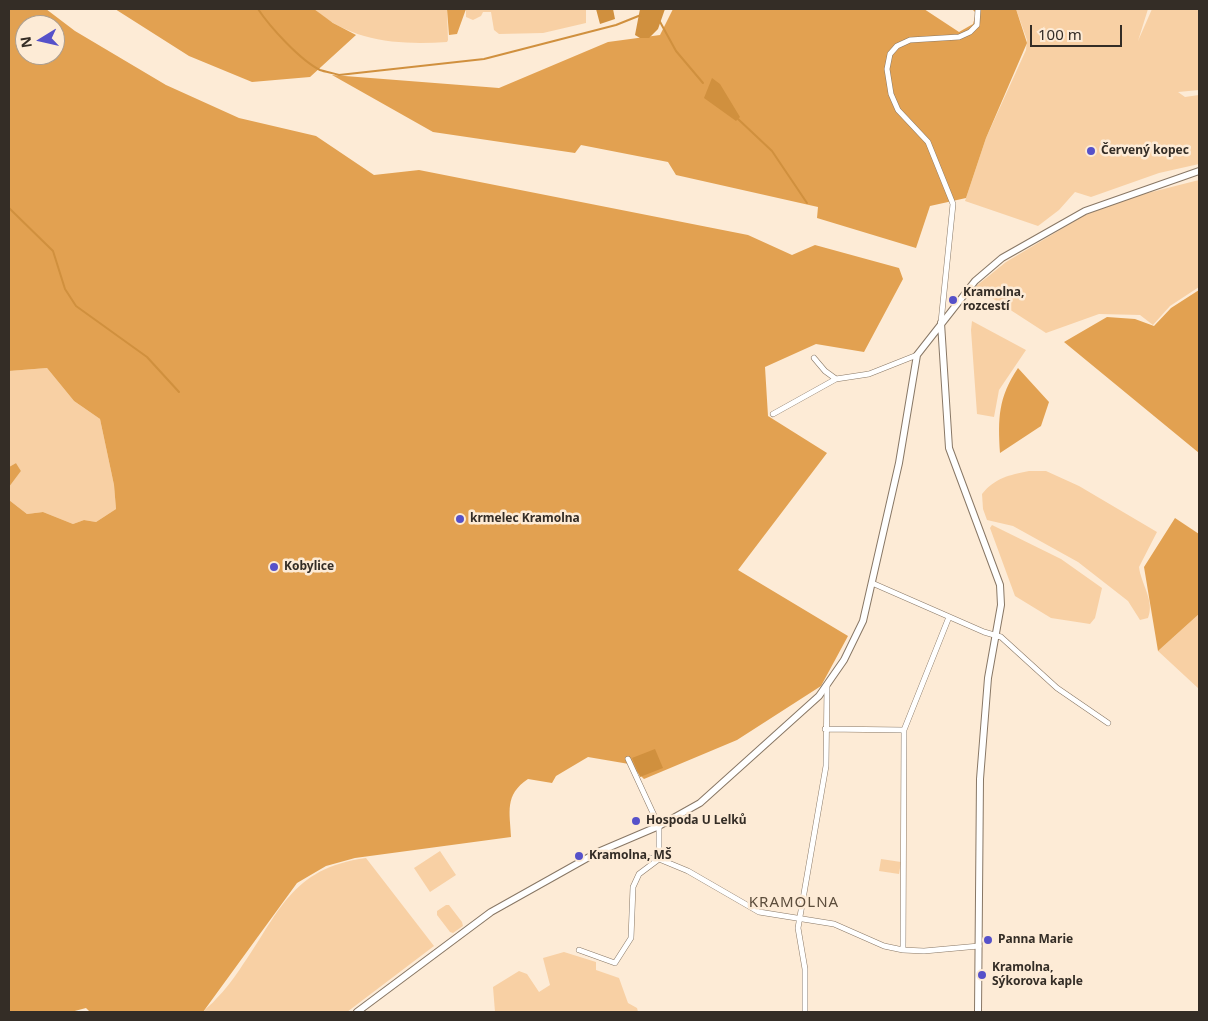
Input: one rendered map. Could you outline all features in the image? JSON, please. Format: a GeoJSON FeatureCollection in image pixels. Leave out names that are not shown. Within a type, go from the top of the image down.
{"type":"FeatureCollection","features":[{"type":"Feature","properties":{"kind":"street"},"geometry":{"type":"LineString","coordinates":[[978,9],[979,19],[977,25],[970,32],[959,37],[910,40],[897,46],[890,54],[886,69],[891,94],[898,110],[928,142],[953,204],[941,322],[942,376],[949,448],[1000,585],[1001,605],[988,678],[980,779],[977,876],[980,946],[978,1012]]}},
{"type":"Feature","properties":{"kind":"street"},"geometry":{"type":"LineString","coordinates":[[357,1012],[491,912],[598,852],[659,826],[700,803],[827,686],[844,660],[863,622],[899,463],[917,355],[941,322],[987,269],[1050,229],[1104,202],[1199,172]]}},
{"type":"Feature","properties":{"kind":"street"},"geometry":{"type":"LineString","coordinates":[[774,414],[836,379],[869,374],[917,355]]}},
{"type":"Feature","properties":{"kind":"street"},"geometry":{"type":"LineString","coordinates":[[814,358],[825,371],[836,379]]}},
{"type":"Feature","properties":{"kind":"street"},"geometry":{"type":"LineString","coordinates":[[872,583],[1007,641],[1026,662],[1057,688],[1108,723]]}},
{"type":"Feature","properties":{"kind":"street"},"geometry":{"type":"LineString","coordinates":[[903,950],[904,730],[949,617]]}},
{"type":"Feature","properties":{"kind":"street"},"geometry":{"type":"LineString","coordinates":[[805,1012],[805,969],[798,928],[803,908],[826,766],[827,686]]}},
{"type":"Feature","properties":{"kind":"street"},"geometry":{"type":"LineString","coordinates":[[825,729],[904,730]]}},
{"type":"Feature","properties":{"kind":"street"},"geometry":{"type":"LineString","coordinates":[[628,759],[659,826],[659,859]]}},
{"type":"Feature","properties":{"kind":"street"},"geometry":{"type":"LineString","coordinates":[[598,852],[659,859],[688,871],[759,912],[799,920],[834,924],[884,946],[903,950],[980,946]]}},
{"type":"Feature","properties":{"kind":"street"},"geometry":{"type":"LineString","coordinates":[[579,950],[615,963],[631,938],[633,888],[639,874],[659,859]]}},
{"type":"Feature","properties":{"kind":"shaded area"},"geometry":{"type":"Polygon","coordinates":[[[9,9],[46,9],[54,15],[15,15],[15,65],[65,65],[65,23],[166,85],[239,118],[316,136],[374,175],[419,170],[748,235],[792,255],[815,245],[899,268],[903,279],[864,352],[816,344],[765,367],[768,416],[827,453],[738,570],[848,636],[821,686],[737,740],[644,779],[629,764],[588,757],[556,776],[552,783],[528,779],[520,785],[512,798],[510,805],[511,837],[355,858],[326,866],[297,883],[203,1012],[90,1012],[86,1008],[71,1012],[9,1012],[9,500],[27,514],[43,512],[73,524],[84,520],[96,522],[116,509],[114,485],[100,419],[74,401],[47,368],[9,371],[9,9]]]}},
{"type":"Feature","properties":{"kind":"shaded area"},"geometry":{"type":"Polygon","coordinates":[[[115,9],[314,9],[333,23],[356,35],[310,77],[252,82],[189,56],[115,9]]]}},
{"type":"Feature","properties":{"kind":"shaded area"},"geometry":{"type":"Polygon","coordinates":[[[314,9],[447,9],[448,40],[447,42],[411,43],[376,39],[344,29],[314,9]]]}},
{"type":"Feature","properties":{"kind":"shaded area"},"geometry":{"type":"Polygon","coordinates":[[[447,9],[466,9],[457,34],[449,35],[447,9]]]}},
{"type":"Feature","properties":{"kind":"shaded area"},"geometry":{"type":"Polygon","coordinates":[[[466,9],[586,9],[586,23],[543,33],[499,34],[494,30],[491,12],[483,12],[481,16],[473,20],[466,17],[466,9]]]}},
{"type":"Feature","properties":{"kind":"shaded area"},"geometry":{"type":"Polygon","coordinates":[[[596,9],[613,9],[615,19],[600,24],[596,9]]]}},
{"type":"Feature","properties":{"kind":"shaded area"},"geometry":{"type":"Polygon","coordinates":[[[640,9],[665,9],[658,29],[649,38],[640,38],[635,35],[640,9]]]}},
{"type":"Feature","properties":{"kind":"shaded area"},"geometry":{"type":"Polygon","coordinates":[[[673,9],[924,9],[959,32],[973,24],[976,13],[972,9],[1016,9],[1027,43],[986,138],[966,198],[930,206],[916,248],[817,218],[818,207],[676,175],[668,162],[581,145],[575,153],[433,132],[332,75],[499,88],[608,42],[660,35],[673,9]]]}},
{"type":"Feature","properties":{"kind":"shaded area"},"geometry":{"type":"Polygon","coordinates":[[[1016,9],[1148,9],[1138,41],[1152,9],[1199,9],[1199,90],[1178,92],[1185,97],[1199,95],[1199,164],[1159,173],[1091,197],[1075,192],[1059,210],[1038,226],[965,201],[986,138],[1026,50],[1027,40],[1016,9]]]}},
{"type":"Feature","properties":{"kind":"shaded area"},"geometry":{"type":"Polygon","coordinates":[[[712,78],[720,84],[740,117],[736,121],[704,98],[712,78]]]}},
{"type":"Feature","properties":{"kind":"shaded area"},"geometry":{"type":"Polygon","coordinates":[[[1199,180],[1199,287],[1170,306],[1153,325],[1140,315],[1099,314],[1046,333],[975,287],[1006,262],[1085,215],[1132,197],[1199,180]]]}},
{"type":"Feature","properties":{"kind":"shaded area"},"geometry":{"type":"Polygon","coordinates":[[[1199,290],[1199,453],[1064,342],[1107,317],[1135,319],[1154,326],[1171,308],[1199,290]]]}},
{"type":"Feature","properties":{"kind":"shaded area"},"geometry":{"type":"Polygon","coordinates":[[[972,321],[1026,350],[999,390],[994,417],[977,414],[972,321]]]}},
{"type":"Feature","properties":{"kind":"shaded area"},"geometry":{"type":"Polygon","coordinates":[[[47,368],[74,401],[100,419],[114,485],[116,509],[96,522],[84,520],[73,524],[43,512],[27,514],[9,500],[9,487],[21,471],[16,463],[9,467],[9,371],[47,368]]]}},
{"type":"Feature","properties":{"kind":"shaded area"},"geometry":{"type":"Polygon","coordinates":[[[1018,368],[1049,402],[1041,426],[1000,453],[999,429],[1003,399],[1006,389],[1018,368]]]}},
{"type":"Feature","properties":{"kind":"shaded area"},"geometry":{"type":"Polygon","coordinates":[[[16,463],[21,471],[9,487],[9,467],[16,463]]]}},
{"type":"Feature","properties":{"kind":"shaded area"},"geometry":{"type":"Polygon","coordinates":[[[1029,471],[1046,471],[1079,486],[1157,532],[1139,567],[1149,599],[1150,612],[1148,618],[1140,620],[1128,601],[1078,562],[1013,526],[987,520],[983,509],[982,494],[992,484],[1003,478],[1029,471]]]}},
{"type":"Feature","properties":{"kind":"shaded area"},"geometry":{"type":"Polygon","coordinates":[[[1175,518],[1199,534],[1199,614],[1158,651],[1144,567],[1175,518]]]}},
{"type":"Feature","properties":{"kind":"shaded area"},"geometry":{"type":"Polygon","coordinates":[[[992,525],[1061,559],[1102,588],[1095,618],[1090,624],[1051,618],[1015,596],[990,528],[992,525]]]}},
{"type":"Feature","properties":{"kind":"shaded area"},"geometry":{"type":"Polygon","coordinates":[[[1199,614],[1199,689],[1158,651],[1199,614]]]}},
{"type":"Feature","properties":{"kind":"shaded area"},"geometry":{"type":"Polygon","coordinates":[[[655,749],[663,768],[640,777],[632,758],[655,749]]]}},
{"type":"Feature","properties":{"kind":"shaded area"},"geometry":{"type":"Polygon","coordinates":[[[440,851],[456,875],[430,892],[414,868],[440,851]]]}},
{"type":"Feature","properties":{"kind":"shaded area"},"geometry":{"type":"Polygon","coordinates":[[[366,858],[434,946],[347,1012],[203,1012],[229,984],[277,912],[303,883],[320,872],[340,863],[366,858]]]}},
{"type":"Feature","properties":{"kind":"shaded area"},"geometry":{"type":"Polygon","coordinates":[[[881,859],[901,862],[899,874],[879,871],[881,859]]]}},
{"type":"Feature","properties":{"kind":"shaded area"},"geometry":{"type":"Polygon","coordinates":[[[449,905],[463,926],[453,933],[450,932],[437,915],[437,911],[449,905]]]}},
{"type":"Feature","properties":{"kind":"shaded area"},"geometry":{"type":"Polygon","coordinates":[[[564,952],[596,962],[596,970],[619,978],[628,1003],[637,1008],[638,1012],[495,1012],[493,987],[519,971],[527,974],[539,992],[550,985],[543,958],[564,952]]]}},
{"type":"Feature","properties":{"kind":"waterway"},"geometry":{"type":"LineString","coordinates":[[258,9],[278,34],[304,59],[320,70],[339,75],[484,59],[616,25],[641,15]]}},
{"type":"Feature","properties":{"kind":"waterway"},"geometry":{"type":"LineString","coordinates":[[659,20],[676,51],[703,83]]}},
{"type":"Feature","properties":{"kind":"waterway"},"geometry":{"type":"LineString","coordinates":[[738,119],[772,151],[807,203]]}},
{"type":"Feature","properties":{"kind":"waterway"},"geometry":{"type":"LineString","coordinates":[[9,208],[53,251],[65,289],[76,306],[147,357],[179,392]]}},
{"type":"Feature","properties":{"kind":"place","name":"Červený kopec"},"geometry":{"type":"Point","coordinates":[1091,151]}},
{"type":"Feature","properties":{"kind":"place","name":"Kramolna, rozcestí"},"geometry":{"type":"Point","coordinates":[953,300]}},
{"type":"Feature","properties":{"kind":"place","name":"krmelec Kramolna"},"geometry":{"type":"Point","coordinates":[460,519]}},
{"type":"Feature","properties":{"kind":"place","name":"Kobylice"},"geometry":{"type":"Point","coordinates":[274,567]}},
{"type":"Feature","properties":{"kind":"place","name":"Hospoda U Lelků"},"geometry":{"type":"Point","coordinates":[636,821]}},
{"type":"Feature","properties":{"kind":"place","name":"Kramolna, MŠ"},"geometry":{"type":"Point","coordinates":[579,856]}},
{"type":"Feature","properties":{"kind":"place","name":"Panna Marie"},"geometry":{"type":"Point","coordinates":[988,940]}},
{"type":"Feature","properties":{"kind":"place","name":"Kramolna, Sýkorova kaple"},"geometry":{"type":"Point","coordinates":[982,975]}},
{"type":"Feature","properties":{"kind":"district","name":"KRAMOLNA"},"geometry":{"type":"Point","coordinates":[794,903]}}]}
